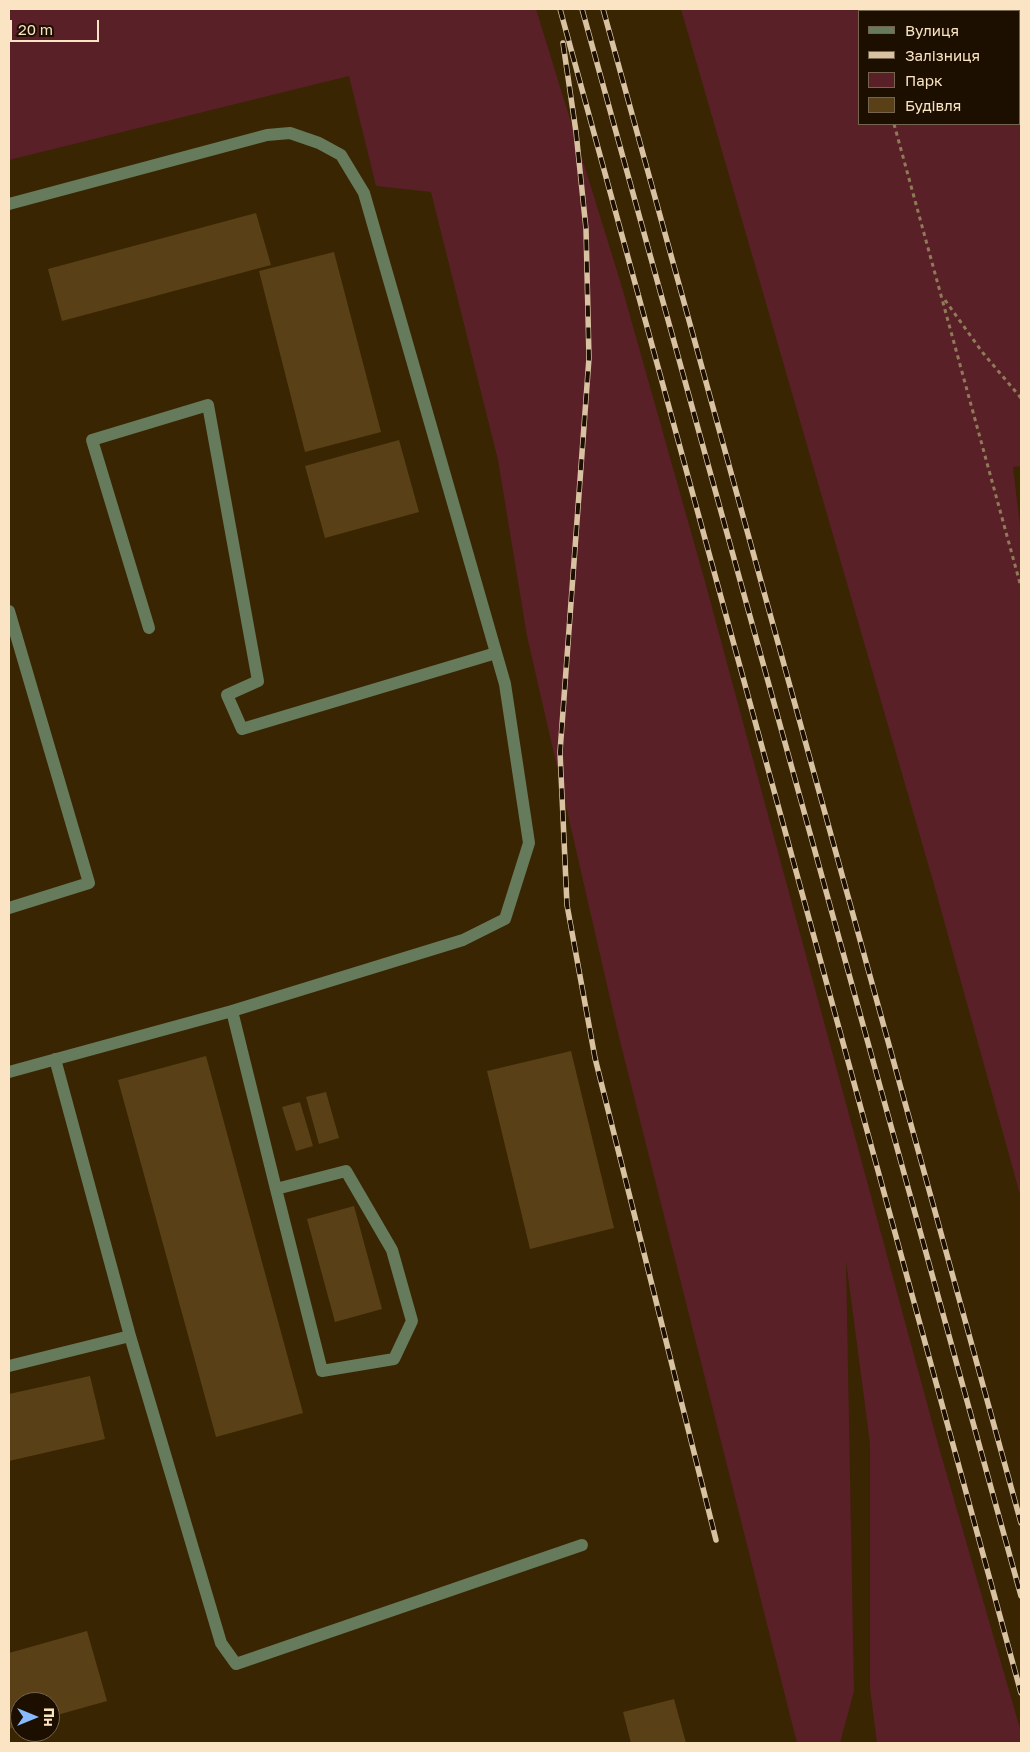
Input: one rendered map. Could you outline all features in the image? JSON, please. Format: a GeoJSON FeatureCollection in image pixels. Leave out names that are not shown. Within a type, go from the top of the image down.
{"type":"FeatureCollection","features":[{"type":"Feature","properties":{"kind":"lane"},"geometry":{"type":"LineString","coordinates":[[9,204],[267,135],[290,133],[319,143],[341,155],[364,193],[505,684],[529,843],[505,919],[463,940],[232,1011],[9,1072]]}},
{"type":"Feature","properties":{"kind":"lane"},"geometry":{"type":"LineString","coordinates":[[149,628],[92,440],[208,405],[258,681],[227,695],[242,729],[496,653]]}},
{"type":"Feature","properties":{"kind":"lane"},"geometry":{"type":"LineString","coordinates":[[9,611],[90,883],[9,908]]}},
{"type":"Feature","properties":{"kind":"lane"},"geometry":{"type":"LineString","coordinates":[[232,1011],[276,1189],[322,1371],[394,1360],[412,1321],[392,1250],[346,1171],[276,1189]]}},
{"type":"Feature","properties":{"kind":"lane"},"geometry":{"type":"LineString","coordinates":[[55,1060],[130,1336],[221,1642],[236,1664],[582,1545]]}},
{"type":"Feature","properties":{"kind":"lane"},"geometry":{"type":"LineString","coordinates":[[9,1366],[130,1336]]}},
{"type":"Feature","properties":{"kind":"path"},"geometry":{"type":"LineString","coordinates":[[894,125],[1021,587]]}},
{"type":"Feature","properties":{"kind":"path"},"geometry":{"type":"LineString","coordinates":[[943,298],[983,353],[1021,398]]}},
{"type":"Feature","properties":{"kind":"green space"},"geometry":{"type":"Polygon","coordinates":[[[9,9],[536,9],[621,284],[704,578],[938,1444],[1021,1732],[1021,1743],[877,1743],[870,1688],[870,1443],[846,1261],[854,1691],[840,1743],[797,1743],[618,1033],[527,636],[498,460],[431,192],[376,186],[349,76],[9,160],[9,9]]]}},
{"type":"Feature","properties":{"kind":"green space"},"geometry":{"type":"Polygon","coordinates":[[[681,9],[1021,9],[1021,466],[1013,467],[1021,534],[1021,1198],[933,881],[681,9]]]}},
{"type":"Feature","properties":{"kind":"building"},"geometry":{"type":"Polygon","coordinates":[[[256,213],[271,265],[62,321],[48,269],[256,213]]]}},
{"type":"Feature","properties":{"kind":"building"},"geometry":{"type":"Polygon","coordinates":[[[334,252],[381,432],[305,452],[259,271],[334,252]]]}},
{"type":"Feature","properties":{"kind":"building"},"geometry":{"type":"Polygon","coordinates":[[[399,440],[419,512],[325,538],[305,466],[399,440]]]}},
{"type":"Feature","properties":{"kind":"building"},"geometry":{"type":"Polygon","coordinates":[[[571,1051],[614,1228],[530,1249],[487,1071],[571,1051]]]}},
{"type":"Feature","properties":{"kind":"building"},"geometry":{"type":"Polygon","coordinates":[[[206,1056],[303,1413],[216,1437],[118,1080],[206,1056]]]}},
{"type":"Feature","properties":{"kind":"building"},"geometry":{"type":"Polygon","coordinates":[[[326,1092],[339,1138],[319,1144],[306,1097],[326,1092]]]}},
{"type":"Feature","properties":{"kind":"building"},"geometry":{"type":"Polygon","coordinates":[[[300,1102],[313,1146],[296,1151],[282,1107],[300,1102]]]}},
{"type":"Feature","properties":{"kind":"building"},"geometry":{"type":"Polygon","coordinates":[[[354,1206],[382,1309],[335,1322],[307,1219],[354,1206]]]}},
{"type":"Feature","properties":{"kind":"building"},"geometry":{"type":"Polygon","coordinates":[[[90,1376],[105,1439],[9,1461],[9,1394],[90,1376]]]}},
{"type":"Feature","properties":{"kind":"building"},"geometry":{"type":"Polygon","coordinates":[[[87,1631],[107,1701],[60,1714],[60,1692],[10,1692],[9,1729],[9,1653],[87,1631]]]}},
{"type":"Feature","properties":{"kind":"building"},"geometry":{"type":"Polygon","coordinates":[[[674,1699],[686,1743],[631,1743],[623,1712],[674,1699]]]}},
{"type":"Feature","properties":{"kind":"railway"},"geometry":{"type":"LineString","coordinates":[[560,9],[1021,1693]]}},
{"type":"Feature","properties":{"kind":"railway"},"geometry":{"type":"LineString","coordinates":[[582,9],[1021,1596]]}},
{"type":"Feature","properties":{"kind":"railway"},"geometry":{"type":"LineString","coordinates":[[603,9],[1021,1523]]}},
{"type":"Feature","properties":{"kind":"railway"},"geometry":{"type":"LineString","coordinates":[[563,43],[576,132],[586,229],[589,358],[560,752],[567,905],[595,1058],[716,1540]]}}]}
